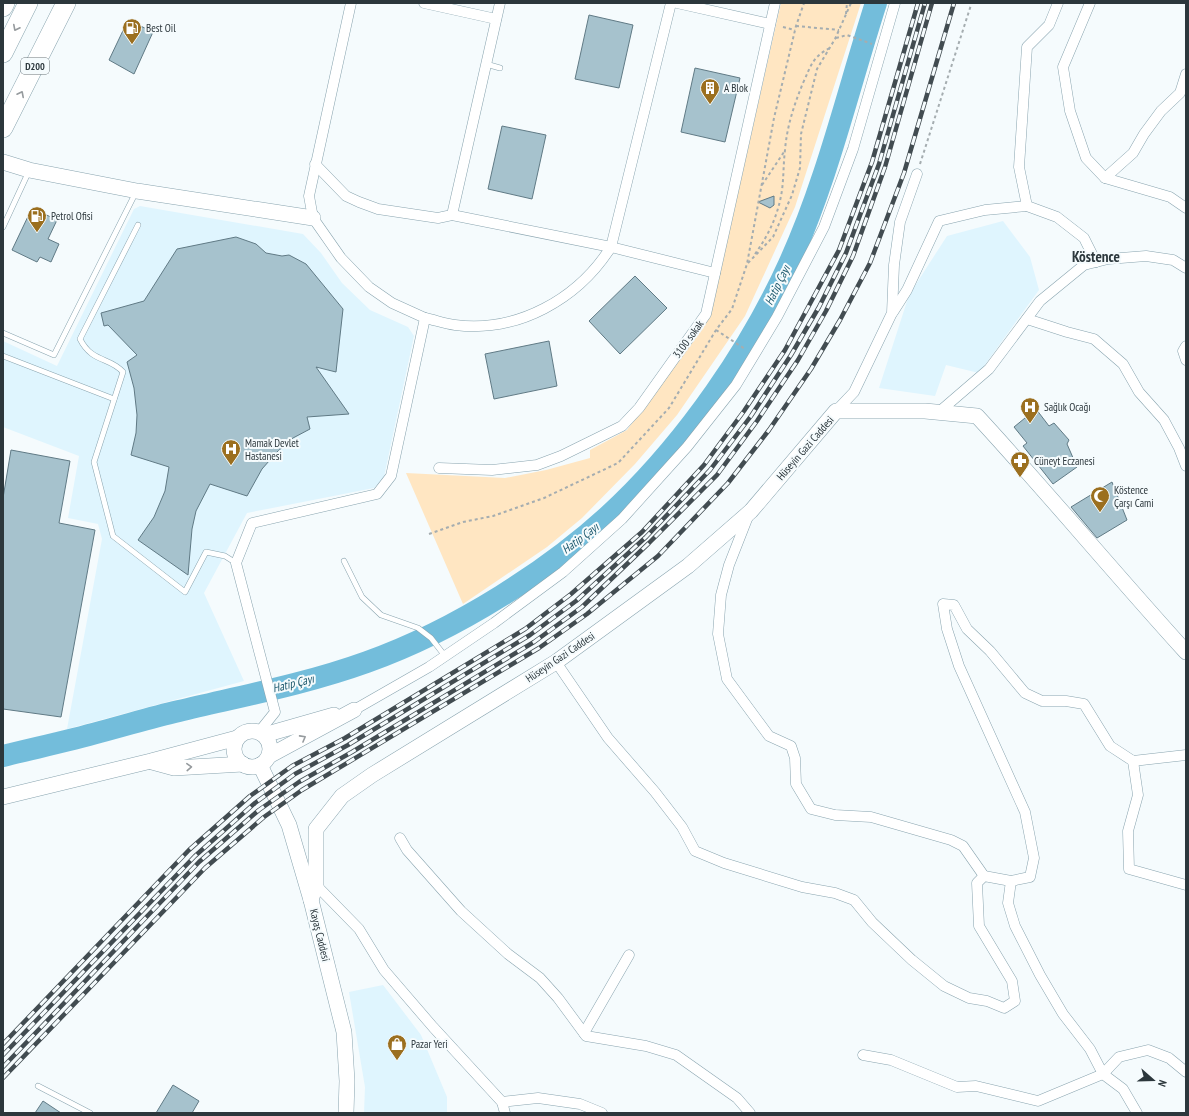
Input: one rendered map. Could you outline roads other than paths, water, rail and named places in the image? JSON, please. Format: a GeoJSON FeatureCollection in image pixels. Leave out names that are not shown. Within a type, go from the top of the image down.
{"type":"FeatureCollection","features":[{"type":"Feature","properties":{"kind":"highway"},"geometry":{"type":"LineString","coordinates":[[3,7],[5,3]]}},
{"type":"Feature","properties":{"kind":"highway"},"geometry":{"type":"LineString","coordinates":[[3,53],[28,3]]}},
{"type":"Feature","properties":{"kind":"highway","name":"D200"},"geometry":{"type":"LineString","coordinates":[[3,128],[66,3]]}},
{"type":"Feature","properties":{"kind":"street"},"geometry":{"type":"LineString","coordinates":[[351,3],[308,196],[312,218],[341,258],[369,287],[392,303],[426,318],[455,325],[489,326],[521,319],[555,305],[581,285],[600,265],[612,247],[671,3]]}},
{"type":"Feature","properties":{"kind":"street"},"geometry":{"type":"LineString","coordinates":[[424,3],[496,19]]}},
{"type":"Feature","properties":{"kind":"street"},"geometry":{"type":"LineString","coordinates":[[452,215],[500,3]]}},
{"type":"Feature","properties":{"kind":"street"},"geometry":{"type":"LineString","coordinates":[[677,3],[770,24]]}},
{"type":"Feature","properties":{"kind":"street","name":"3100 sokak"},"geometry":{"type":"LineString","coordinates":[[439,468],[492,470],[537,465],[561,456],[622,426],[639,408],[706,314],[775,3]]}},
{"type":"Feature","properties":{"kind":"street"},"geometry":{"type":"LineString","coordinates":[[237,738],[234,743],[235,755],[243,764],[248,767],[265,761],[445,656],[563,572],[622,518],[687,446],[736,385],[778,317],[824,227],[853,149],[895,3]]}},
{"type":"Feature","properties":{"kind":"street"},"geometry":{"type":"LineString","coordinates":[[1027,206],[1019,167],[1027,47],[1049,25],[1058,3]]}},
{"type":"Feature","properties":{"kind":"street"},"geometry":{"type":"LineString","coordinates":[[1090,3],[1063,67],[1070,112],[1086,158],[1105,178],[1170,197],[1186,208]]}},
{"type":"Feature","properties":{"kind":"street"},"geometry":{"type":"LineString","coordinates":[[1105,178],[1132,154],[1144,134],[1162,111],[1180,93],[1186,74]]}},
{"type":"Feature","properties":{"kind":"street"},"geometry":{"type":"LineString","coordinates":[[3,162],[29,170],[137,191],[312,218]]}},
{"type":"Feature","properties":{"kind":"street"},"geometry":{"type":"LineString","coordinates":[[316,164],[346,196],[378,209],[438,218],[452,215],[612,247],[715,273]]}},
{"type":"Feature","properties":{"kind":"street"},"geometry":{"type":"LineString","coordinates":[[892,313],[894,265],[900,222],[917,174]]}},
{"type":"Feature","properties":{"kind":"street"},"geometry":{"type":"LineString","coordinates":[[836,411],[854,392],[892,313],[907,290],[939,221],[985,210],[1027,206],[1057,217],[1084,238],[1096,262]]}},
{"type":"Feature","properties":{"kind":"street"},"geometry":{"type":"LineString","coordinates":[[940,412],[989,369],[1027,318],[1046,296],[1084,265],[1108,259],[1146,256],[1173,260],[1186,268]]}},
{"type":"Feature","properties":{"kind":"street"},"geometry":{"type":"LineString","coordinates":[[261,733],[275,712],[236,563],[252,523],[376,494],[391,476],[426,318]]}},
{"type":"Feature","properties":{"kind":"street"},"geometry":{"type":"LineString","coordinates":[[1027,318],[1067,332],[1094,339],[1123,364],[1139,392],[1164,420],[1179,448],[1186,466]]}},
{"type":"Feature","properties":{"kind":"street"},"geometry":{"type":"LineString","coordinates":[[1186,346],[1183,351],[1186,360]]}},
{"type":"Feature","properties":{"kind":"street"},"geometry":{"type":"LineString","coordinates":[[836,411],[925,411],[977,416],[1047,493],[1119,578],[1186,652]]}},
{"type":"Feature","properties":{"kind":"street","name":"Hüseyin Gazi Caddesi"},"geometry":{"type":"LineString","coordinates":[[311,900],[316,886],[316,829],[342,796],[372,775],[556,662],[688,566],[751,511],[836,411]]}},
{"type":"Feature","properties":{"kind":"street"},"geometry":{"type":"LineString","coordinates":[[751,511],[729,564],[721,595],[718,634],[727,679],[769,736],[791,746],[795,758],[796,784],[811,809],[835,815],[871,817],[951,840],[963,846],[984,876],[1011,880],[1030,877],[1034,858],[1025,812],[959,666],[947,629],[943,604],[954,606],[967,630],[990,651],[1025,693],[1042,701],[1066,701],[1084,704],[1110,746],[1133,761],[1186,755]]}},
{"type":"Feature","properties":{"kind":"street"},"geometry":{"type":"LineString","coordinates":[[556,662],[608,738],[655,792],[682,828],[695,851],[724,863],[802,887],[835,893],[854,900],[872,922],[912,960],[944,986],[969,998],[987,1001],[1004,1008],[1015,1001],[1012,981],[979,926],[977,883],[984,876]]}},
{"type":"Feature","properties":{"kind":"street"},"geometry":{"type":"LineString","coordinates":[[3,797],[151,761],[237,738],[247,731],[261,733],[354,710]]}},
{"type":"Feature","properties":{"kind":"street"},"geometry":{"type":"LineString","coordinates":[[261,733],[270,745],[265,761]]}},
{"type":"Feature","properties":{"kind":"street"},"geometry":{"type":"LineString","coordinates":[[151,761],[174,768],[243,764]]}},
{"type":"Feature","properties":{"kind":"street","name":"Kayaş Caddesi"},"geometry":{"type":"LineString","coordinates":[[265,761],[289,825],[311,900],[344,1032],[347,1081],[346,1113]]}},
{"type":"Feature","properties":{"kind":"street"},"geometry":{"type":"LineString","coordinates":[[1133,761],[1138,795],[1128,831],[1129,869],[1186,885]]}},
{"type":"Feature","properties":{"kind":"street"},"geometry":{"type":"LineString","coordinates":[[400,838],[407,850],[461,911],[508,954],[540,978],[558,998],[586,1036],[646,1046],[676,1055],[736,1098],[750,1113]]}},
{"type":"Feature","properties":{"kind":"street"},"geometry":{"type":"LineString","coordinates":[[1011,880],[1008,903],[1015,926],[1063,1014],[1090,1049],[1103,1074],[1123,1089],[1137,1113]]}},
{"type":"Feature","properties":{"kind":"street"},"geometry":{"type":"LineString","coordinates":[[316,886],[359,929],[384,970],[433,1027],[502,1102],[505,1113]]}},
{"type":"Feature","properties":{"kind":"street"},"geometry":{"type":"LineString","coordinates":[[584,1033],[629,954]]}},
{"type":"Feature","properties":{"kind":"street"},"geometry":{"type":"LineString","coordinates":[[863,1055],[891,1060],[957,1087],[976,1086],[1038,1101],[1103,1074],[1119,1057],[1148,1050],[1169,1058],[1186,1072]]}},
{"type":"Feature","properties":{"kind":"street"},"geometry":{"type":"LineString","coordinates":[[502,1102],[538,1098],[580,1104],[602,1113]]}},
{"type":"Feature","properties":{"kind":"street"},"geometry":{"type":"LineString","coordinates":[[496,1113],[502,1102]]}},
{"type":"Feature","properties":{"kind":"lane"},"geometry":{"type":"LineString","coordinates":[[486,64],[500,68]]}},
{"type":"Feature","properties":{"kind":"lane"},"geometry":{"type":"LineString","coordinates":[[3,227],[29,170]]}},
{"type":"Feature","properties":{"kind":"lane"},"geometry":{"type":"LineString","coordinates":[[3,333],[54,355],[137,191]]}},
{"type":"Feature","properties":{"kind":"lane"},"geometry":{"type":"LineString","coordinates":[[138,225],[80,339],[85,350],[98,359],[118,367],[122,372],[94,462],[113,536],[184,592],[206,552],[225,556],[236,563]]}},
{"type":"Feature","properties":{"kind":"lane"},"geometry":{"type":"LineString","coordinates":[[3,356],[114,399]]}},
{"type":"Feature","properties":{"kind":"lane"},"geometry":{"type":"LineString","coordinates":[[344,561],[362,596],[381,615],[418,628],[431,638],[445,656]]}},
{"type":"Feature","properties":{"kind":"lane"},"geometry":{"type":"LineString","coordinates":[[38,1086],[90,1113]]}},
{"type":"Feature","properties":{"kind":"waterway","name":"Hatip Çayı"},"geometry":{"type":"LineString","coordinates":[[3,756],[169,713],[321,677],[367,662],[434,633],[468,616],[502,596],[565,552],[594,528],[646,479],[670,451],[716,392],[756,329],[789,264],[815,200],[876,3]]}},
{"type":"Feature","properties":{"kind":"railway"},"geometry":{"type":"LineString","coordinates":[[3,1044],[189,850],[250,796],[292,766],[345,738],[525,629],[571,594],[642,532],[704,465],[744,411],[785,350],[839,250],[872,162],[918,3]]}},
{"type":"Feature","properties":{"kind":"railway"},"geometry":{"type":"LineString","coordinates":[[3,1055],[195,856],[255,803],[295,774],[348,745],[530,635],[576,601],[646,537],[710,470],[751,416],[791,355],[819,307],[846,253],[879,164],[925,3]]}},
{"type":"Feature","properties":{"kind":"railway"},"geometry":{"type":"LineString","coordinates":[[3,1067],[199,862],[259,810],[299,782],[352,752],[534,642],[582,607],[717,475],[757,421],[798,360],[826,311],[853,256],[885,167],[932,3]]}},
{"type":"Feature","properties":{"kind":"railway"},"geometry":{"type":"LineString","coordinates":[[3,1078],[205,868],[264,817],[302,790],[539,648],[587,614],[658,556],[728,483],[769,430],[811,369],[840,320],[870,263],[904,173],[954,3]]}},
{"type":"Feature","properties":{"kind":"place","name":"Best Oil"},"geometry":{"type":"Point","coordinates":[132,45]}},
{"type":"Feature","properties":{"kind":"place","name":"A Blok"},"geometry":{"type":"Point","coordinates":[710,105]}},
{"type":"Feature","properties":{"kind":"place","name":"Petrol Ofisi"},"geometry":{"type":"Point","coordinates":[37,233]}},
{"type":"Feature","properties":{"kind":"place","name":"Sağlık Ocağı"},"geometry":{"type":"Point","coordinates":[1030,424]}},
{"type":"Feature","properties":{"kind":"place","name":"Mamak Devlet Hastanesi"},"geometry":{"type":"Point","coordinates":[231,466]}},
{"type":"Feature","properties":{"kind":"place","name":"Cüneyt Eczanesi"},"geometry":{"type":"Point","coordinates":[1020,478]}},
{"type":"Feature","properties":{"kind":"place","name":"Köstence Çarşı Cami"},"geometry":{"type":"Point","coordinates":[1100,513]}},
{"type":"Feature","properties":{"kind":"place","name":"Pazar Yeri"},"geometry":{"type":"Point","coordinates":[397,1061]}},
{"type":"Feature","properties":{"kind":"district","name":"Köstence"},"geometry":{"type":"Point","coordinates":[1096,256]}}]}
